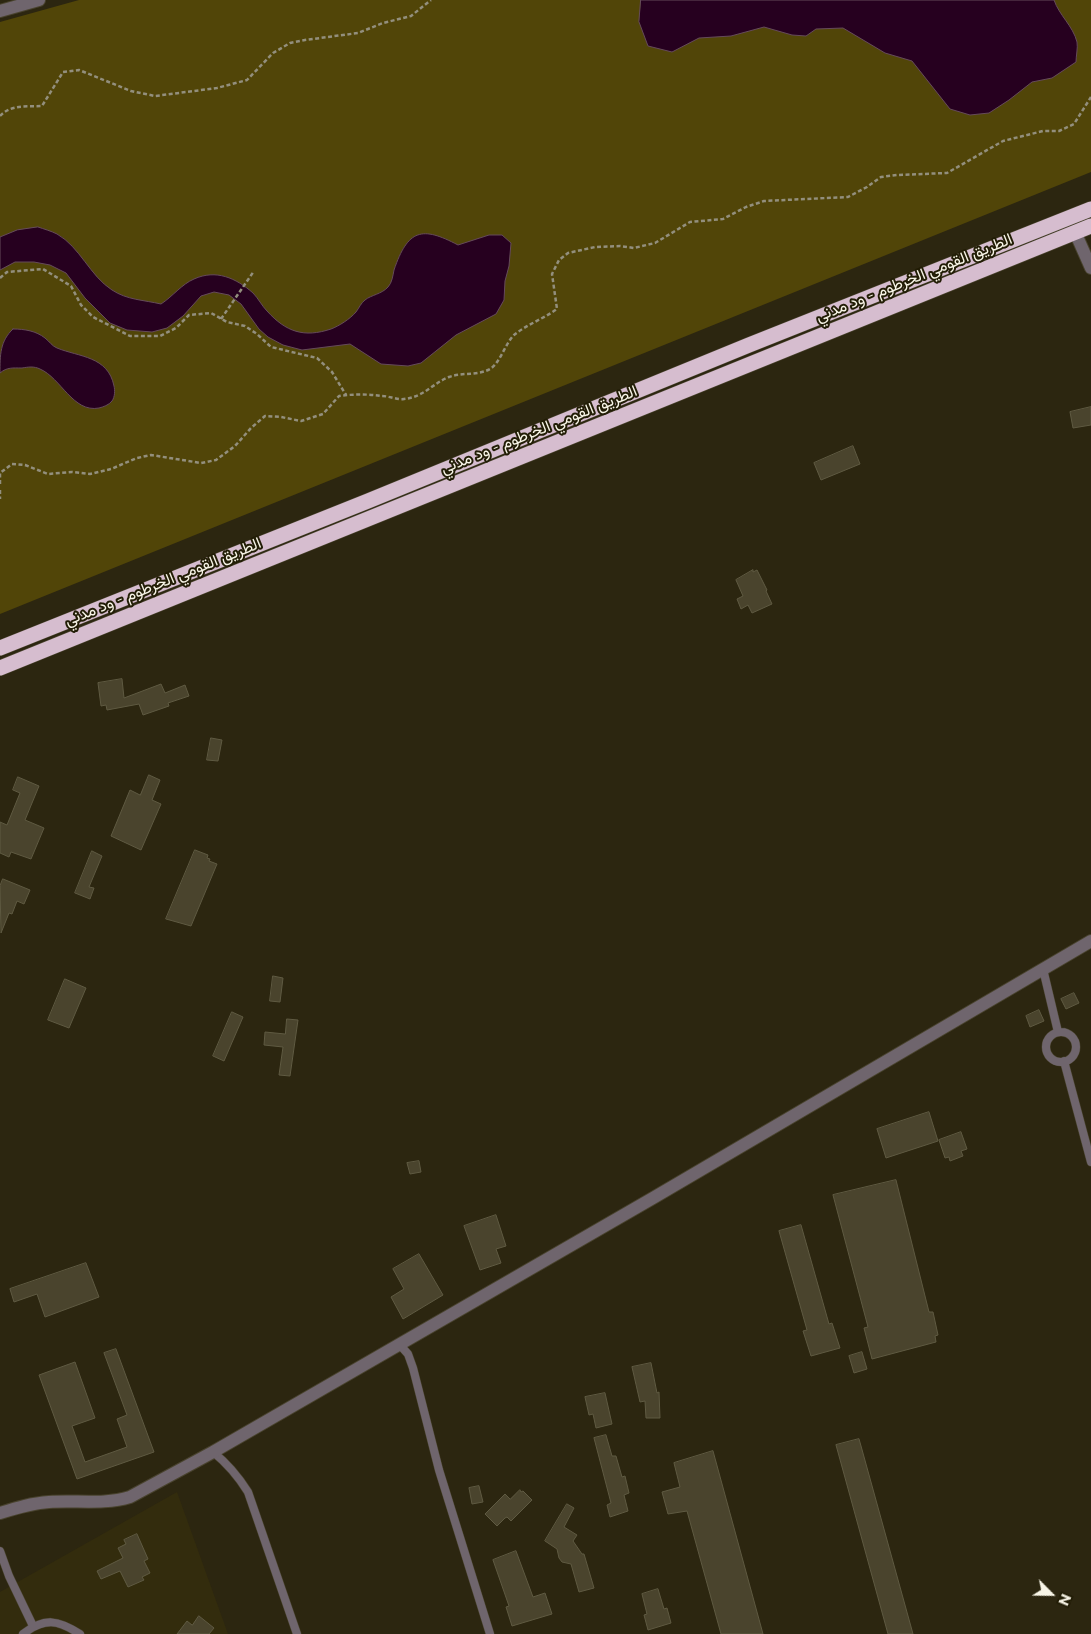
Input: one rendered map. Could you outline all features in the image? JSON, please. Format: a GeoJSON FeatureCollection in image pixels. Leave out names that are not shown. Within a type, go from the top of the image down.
{"type":"FeatureCollection","features":[{"type":"Feature","properties":{"kind":"highway","name":"الطريق القومي الخرطوم - ود مدني"},"geometry":{"type":"LineString","coordinates":[[0,648],[368,501],[749,344],[1091,209]]}},
{"type":"Feature","properties":{"kind":"highway","name":"الطريق القومي الخرطوم - ود مدني"},"geometry":{"type":"LineString","coordinates":[[0,668],[1091,226]]}},
{"type":"Feature","properties":{"kind":"street"},"geometry":{"type":"LineString","coordinates":[[0,11],[39,0]]}},
{"type":"Feature","properties":{"kind":"street"},"geometry":{"type":"LineString","coordinates":[[1075,232],[1091,268]]}},
{"type":"Feature","properties":{"kind":"street"},"geometry":{"type":"LineString","coordinates":[[0,1514],[28,1505],[48,1502],[118,1501],[130,1497],[213,1452],[653,1198],[1091,941]]}},
{"type":"Feature","properties":{"kind":"lane"},"geometry":{"type":"LineString","coordinates":[[1043,969],[1058,1032]]}},
{"type":"Feature","properties":{"kind":"lane"},"geometry":{"type":"LineString","coordinates":[[1058,1032],[1071,1035],[1076,1044],[1074,1054],[1071,1058],[1064,1061],[1056,1061],[1047,1049],[1048,1039],[1058,1032]]}},
{"type":"Feature","properties":{"kind":"lane"},"geometry":{"type":"LineString","coordinates":[[1064,1061],[1091,1162]]}},
{"type":"Feature","properties":{"kind":"lane"},"geometry":{"type":"LineString","coordinates":[[399,1344],[408,1354],[414,1368],[439,1470],[490,1634]]}},
{"type":"Feature","properties":{"kind":"lane"},"geometry":{"type":"LineString","coordinates":[[213,1452],[228,1464],[248,1492],[297,1634]]}},
{"type":"Feature","properties":{"kind":"lane"},"geometry":{"type":"LineString","coordinates":[[0,1551],[9,1576],[33,1626]]}},
{"type":"Feature","properties":{"kind":"lane"},"geometry":{"type":"LineString","coordinates":[[23,1634],[33,1626],[46,1622],[58,1623],[80,1634]]}},
{"type":"Feature","properties":{"kind":"path"},"geometry":{"type":"LineString","coordinates":[[0,116],[6,109],[14,107],[42,106],[62,72],[79,70],[131,91],[155,96],[233,84],[247,80],[273,52],[290,43],[358,33],[383,23],[410,16],[431,0]]}},
{"type":"Feature","properties":{"kind":"path"},"geometry":{"type":"LineString","coordinates":[[0,484],[0,473],[12,464],[25,465],[48,474],[72,472],[90,474],[111,470],[137,458],[152,455],[201,463],[216,460],[235,446],[265,416],[281,417],[301,422],[323,414],[339,396],[382,396],[404,399],[427,392],[448,377],[480,373],[492,368],[514,335],[525,327],[544,319],[557,309],[552,274],[559,260],[568,253],[595,247],[620,246],[634,248],[655,243],[690,222],[723,219],[746,206],[764,201],[848,196],[867,187],[881,177],[947,173],[1003,141],[1043,131],[1059,131],[1074,124],[1091,97]]}},
{"type":"Feature","properties":{"kind":"path"},"geometry":{"type":"LineString","coordinates":[[0,278],[7,272],[43,269],[72,286],[82,305],[93,317],[130,336],[160,336],[176,328],[189,315],[212,313],[227,322],[245,326],[271,347],[317,358],[332,372],[346,395]]}},
{"type":"Feature","properties":{"kind":"path"},"geometry":{"type":"LineString","coordinates":[[221,319],[254,271]]}},
{"type":"Feature","properties":{"kind":"path"},"geometry":{"type":"LineString","coordinates":[[0,490],[0,499]]}},
{"type":"Feature","properties":{"kind":"shaded area"},"geometry":{"type":"Polygon","coordinates":[[[79,0],[1091,0],[1091,172],[0,614],[0,22],[79,0]]]}},
{"type":"Feature","properties":{"kind":"shaded area"},"geometry":{"type":"Polygon","coordinates":[[[641,0],[1054,0],[1075,36],[1077,44],[1076,62],[1052,78],[1032,82],[989,113],[970,115],[950,109],[912,61],[885,53],[843,28],[816,29],[806,36],[792,35],[764,27],[731,36],[699,38],[672,52],[648,46],[639,22],[641,0]]]}},
{"type":"Feature","properties":{"kind":"shaded area"},"geometry":{"type":"Polygon","coordinates":[[[38,227],[55,233],[65,240],[104,284],[124,296],[161,304],[190,281],[202,276],[218,275],[240,283],[253,293],[265,309],[281,324],[304,333],[321,332],[337,326],[354,315],[365,300],[386,289],[392,279],[399,256],[411,239],[418,235],[435,235],[458,245],[489,235],[502,235],[511,243],[504,300],[496,314],[456,335],[421,363],[408,366],[381,364],[350,344],[302,350],[283,345],[268,337],[259,329],[241,304],[229,295],[214,292],[201,296],[183,316],[167,328],[152,332],[127,330],[110,323],[85,298],[66,273],[50,265],[34,262],[15,262],[0,270],[0,237],[17,230],[38,227]]]}},
{"type":"Feature","properties":{"kind":"shaded area"},"geometry":{"type":"Polygon","coordinates":[[[13,329],[34,332],[57,348],[99,363],[111,376],[115,389],[112,401],[108,405],[99,408],[90,408],[82,405],[74,400],[47,373],[36,367],[10,368],[0,373],[3,343],[13,329]]]}},
{"type":"Feature","properties":{"kind":"shaded area"},"geometry":{"type":"Polygon","coordinates":[[[177,1492],[228,1634],[0,1634],[0,1592],[177,1492]]]}},
{"type":"Feature","properties":{"kind":"building"},"geometry":{"type":"Polygon","coordinates":[[[1091,407],[1091,425],[1073,428],[1070,412],[1091,407]]]}},
{"type":"Feature","properties":{"kind":"building"},"geometry":{"type":"Polygon","coordinates":[[[853,446],[860,464],[821,480],[814,463],[853,446]]]}},
{"type":"Feature","properties":{"kind":"building"},"geometry":{"type":"Polygon","coordinates":[[[753,570],[753,572],[757,570],[772,604],[752,613],[748,605],[741,609],[737,599],[743,596],[736,580],[753,570]]]}},
{"type":"Feature","properties":{"kind":"building"},"geometry":{"type":"Polygon","coordinates":[[[122,679],[124,698],[161,684],[165,693],[185,685],[189,696],[168,703],[169,706],[143,715],[139,704],[107,710],[106,705],[101,706],[98,683],[122,679]]]}},
{"type":"Feature","properties":{"kind":"building"},"geometry":{"type":"Polygon","coordinates":[[[211,738],[222,740],[218,761],[207,760],[211,738]]]}},
{"type":"Feature","properties":{"kind":"building"},"geometry":{"type":"Polygon","coordinates":[[[149,775],[160,780],[152,800],[161,804],[141,850],[111,836],[130,790],[140,795],[149,775]]]}},
{"type":"Feature","properties":{"kind":"building"},"geometry":{"type":"Polygon","coordinates":[[[18,777],[39,786],[25,820],[44,828],[31,859],[11,852],[9,857],[0,853],[0,822],[7,825],[20,793],[13,790],[18,777]]]}},
{"type":"Feature","properties":{"kind":"building"},"geometry":{"type":"Polygon","coordinates":[[[195,850],[208,855],[209,861],[217,864],[191,926],[166,919],[195,850]]]}},
{"type":"Feature","properties":{"kind":"building"},"geometry":{"type":"Polygon","coordinates":[[[92,851],[102,856],[89,887],[94,888],[90,899],[75,893],[92,851]]]}},
{"type":"Feature","properties":{"kind":"building"},"geometry":{"type":"Polygon","coordinates":[[[3,879],[30,890],[24,904],[17,901],[12,914],[9,913],[1,933],[0,886],[3,879]]]}},
{"type":"Feature","properties":{"kind":"building"},"geometry":{"type":"Polygon","coordinates":[[[273,976],[283,978],[280,1002],[270,1001],[273,976]]]}},
{"type":"Feature","properties":{"kind":"building"},"geometry":{"type":"Polygon","coordinates":[[[65,979],[86,988],[69,1028],[48,1020],[65,979]]]}},
{"type":"Feature","properties":{"kind":"building"},"geometry":{"type":"Polygon","coordinates":[[[1074,993],[1079,1003],[1066,1009],[1061,999],[1074,993]]]}},
{"type":"Feature","properties":{"kind":"building"},"geometry":{"type":"Polygon","coordinates":[[[1039,1010],[1044,1021],[1030,1027],[1026,1016],[1039,1010]]]}},
{"type":"Feature","properties":{"kind":"building"},"geometry":{"type":"Polygon","coordinates":[[[232,1012],[243,1017],[224,1061],[213,1056],[232,1012]]]}},
{"type":"Feature","properties":{"kind":"building"},"geometry":{"type":"Polygon","coordinates":[[[287,1019],[298,1020],[290,1076],[279,1075],[283,1047],[264,1045],[265,1032],[285,1034],[287,1019]]]}},
{"type":"Feature","properties":{"kind":"building"},"geometry":{"type":"Polygon","coordinates":[[[929,1112],[938,1141],[886,1158],[877,1129],[929,1112]]]}},
{"type":"Feature","properties":{"kind":"building"},"geometry":{"type":"Polygon","coordinates":[[[961,1132],[967,1149],[961,1151],[963,1156],[950,1161],[949,1157],[945,1158],[939,1140],[961,1132]]]}},
{"type":"Feature","properties":{"kind":"building"},"geometry":{"type":"Polygon","coordinates":[[[419,1161],[421,1172],[410,1174],[407,1163],[419,1161]]]}},
{"type":"Feature","properties":{"kind":"building"},"geometry":{"type":"Polygon","coordinates":[[[896,1180],[929,1312],[933,1312],[938,1335],[935,1336],[936,1342],[872,1359],[864,1328],[868,1327],[833,1195],[896,1180]]]}},
{"type":"Feature","properties":{"kind":"building"},"geometry":{"type":"Polygon","coordinates":[[[496,1215],[506,1246],[496,1249],[501,1263],[480,1270],[464,1226],[496,1215]]]}},
{"type":"Feature","properties":{"kind":"building"},"geometry":{"type":"Polygon","coordinates":[[[801,1225],[829,1324],[832,1323],[840,1348],[811,1356],[803,1331],[807,1330],[779,1231],[801,1225]]]}},
{"type":"Feature","properties":{"kind":"building"},"geometry":{"type":"Polygon","coordinates":[[[419,1254],[443,1295],[403,1319],[391,1297],[404,1289],[393,1269],[419,1254]]]}},
{"type":"Feature","properties":{"kind":"building"},"geometry":{"type":"Polygon","coordinates":[[[86,1263],[99,1297],[45,1317],[37,1294],[14,1302],[10,1289],[86,1263]]]}},
{"type":"Feature","properties":{"kind":"building"},"geometry":{"type":"Polygon","coordinates":[[[116,1349],[154,1452],[77,1479],[39,1375],[75,1362],[95,1418],[72,1426],[85,1462],[127,1447],[117,1419],[127,1415],[104,1353],[116,1349]]]}},
{"type":"Feature","properties":{"kind":"building"},"geometry":{"type":"Polygon","coordinates":[[[862,1352],[867,1369],[854,1373],[849,1356],[862,1352]]]}},
{"type":"Feature","properties":{"kind":"building"},"geometry":{"type":"Polygon","coordinates":[[[651,1363],[657,1393],[659,1392],[660,1418],[646,1418],[645,1401],[640,1402],[632,1367],[651,1363]]]}},
{"type":"Feature","properties":{"kind":"building"},"geometry":{"type":"Polygon","coordinates":[[[605,1393],[612,1424],[596,1428],[593,1414],[589,1415],[585,1397],[605,1393]]]}},
{"type":"Feature","properties":{"kind":"building"},"geometry":{"type":"Polygon","coordinates":[[[606,1435],[612,1456],[616,1456],[622,1477],[625,1476],[629,1493],[624,1495],[628,1511],[610,1517],[607,1505],[611,1503],[594,1438],[606,1435]]]}},
{"type":"Feature","properties":{"kind":"building"},"geometry":{"type":"Polygon","coordinates":[[[859,1439],[913,1634],[888,1634],[836,1445],[859,1439]]]}},
{"type":"Feature","properties":{"kind":"building"},"geometry":{"type":"Polygon","coordinates":[[[713,1451],[763,1634],[721,1634],[687,1511],[668,1514],[662,1492],[680,1487],[674,1463],[713,1451]]]}},
{"type":"Feature","properties":{"kind":"building"},"geometry":{"type":"Polygon","coordinates":[[[479,1486],[483,1502],[472,1504],[469,1488],[479,1486]]]}},
{"type":"Feature","properties":{"kind":"building"},"geometry":{"type":"Polygon","coordinates":[[[520,1490],[532,1500],[511,1521],[507,1517],[497,1526],[485,1514],[505,1494],[510,1499],[520,1490]]]}},
{"type":"Feature","properties":{"kind":"building"},"geometry":{"type":"Polygon","coordinates":[[[567,1504],[574,1508],[564,1527],[577,1535],[573,1541],[582,1554],[584,1554],[594,1588],[579,1592],[571,1564],[562,1562],[557,1549],[545,1541],[567,1504]]]}},
{"type":"Feature","properties":{"kind":"building"},"geometry":{"type":"Polygon","coordinates":[[[137,1534],[148,1559],[144,1561],[150,1573],[142,1577],[144,1580],[128,1587],[120,1571],[101,1579],[97,1571],[123,1558],[118,1548],[126,1544],[124,1540],[137,1534]]]}},
{"type":"Feature","properties":{"kind":"building"},"geometry":{"type":"Polygon","coordinates":[[[516,1551],[533,1597],[545,1593],[552,1614],[512,1626],[506,1607],[509,1606],[493,1560],[516,1551]]]}},
{"type":"Feature","properties":{"kind":"building"},"geometry":{"type":"Polygon","coordinates":[[[658,1589],[664,1609],[667,1608],[671,1623],[648,1630],[644,1615],[647,1614],[642,1594],[658,1589]]]}},
{"type":"Feature","properties":{"kind":"building"},"geometry":{"type":"Polygon","coordinates":[[[199,1616],[214,1628],[209,1634],[177,1634],[187,1621],[192,1625],[199,1616]]]}}]}
